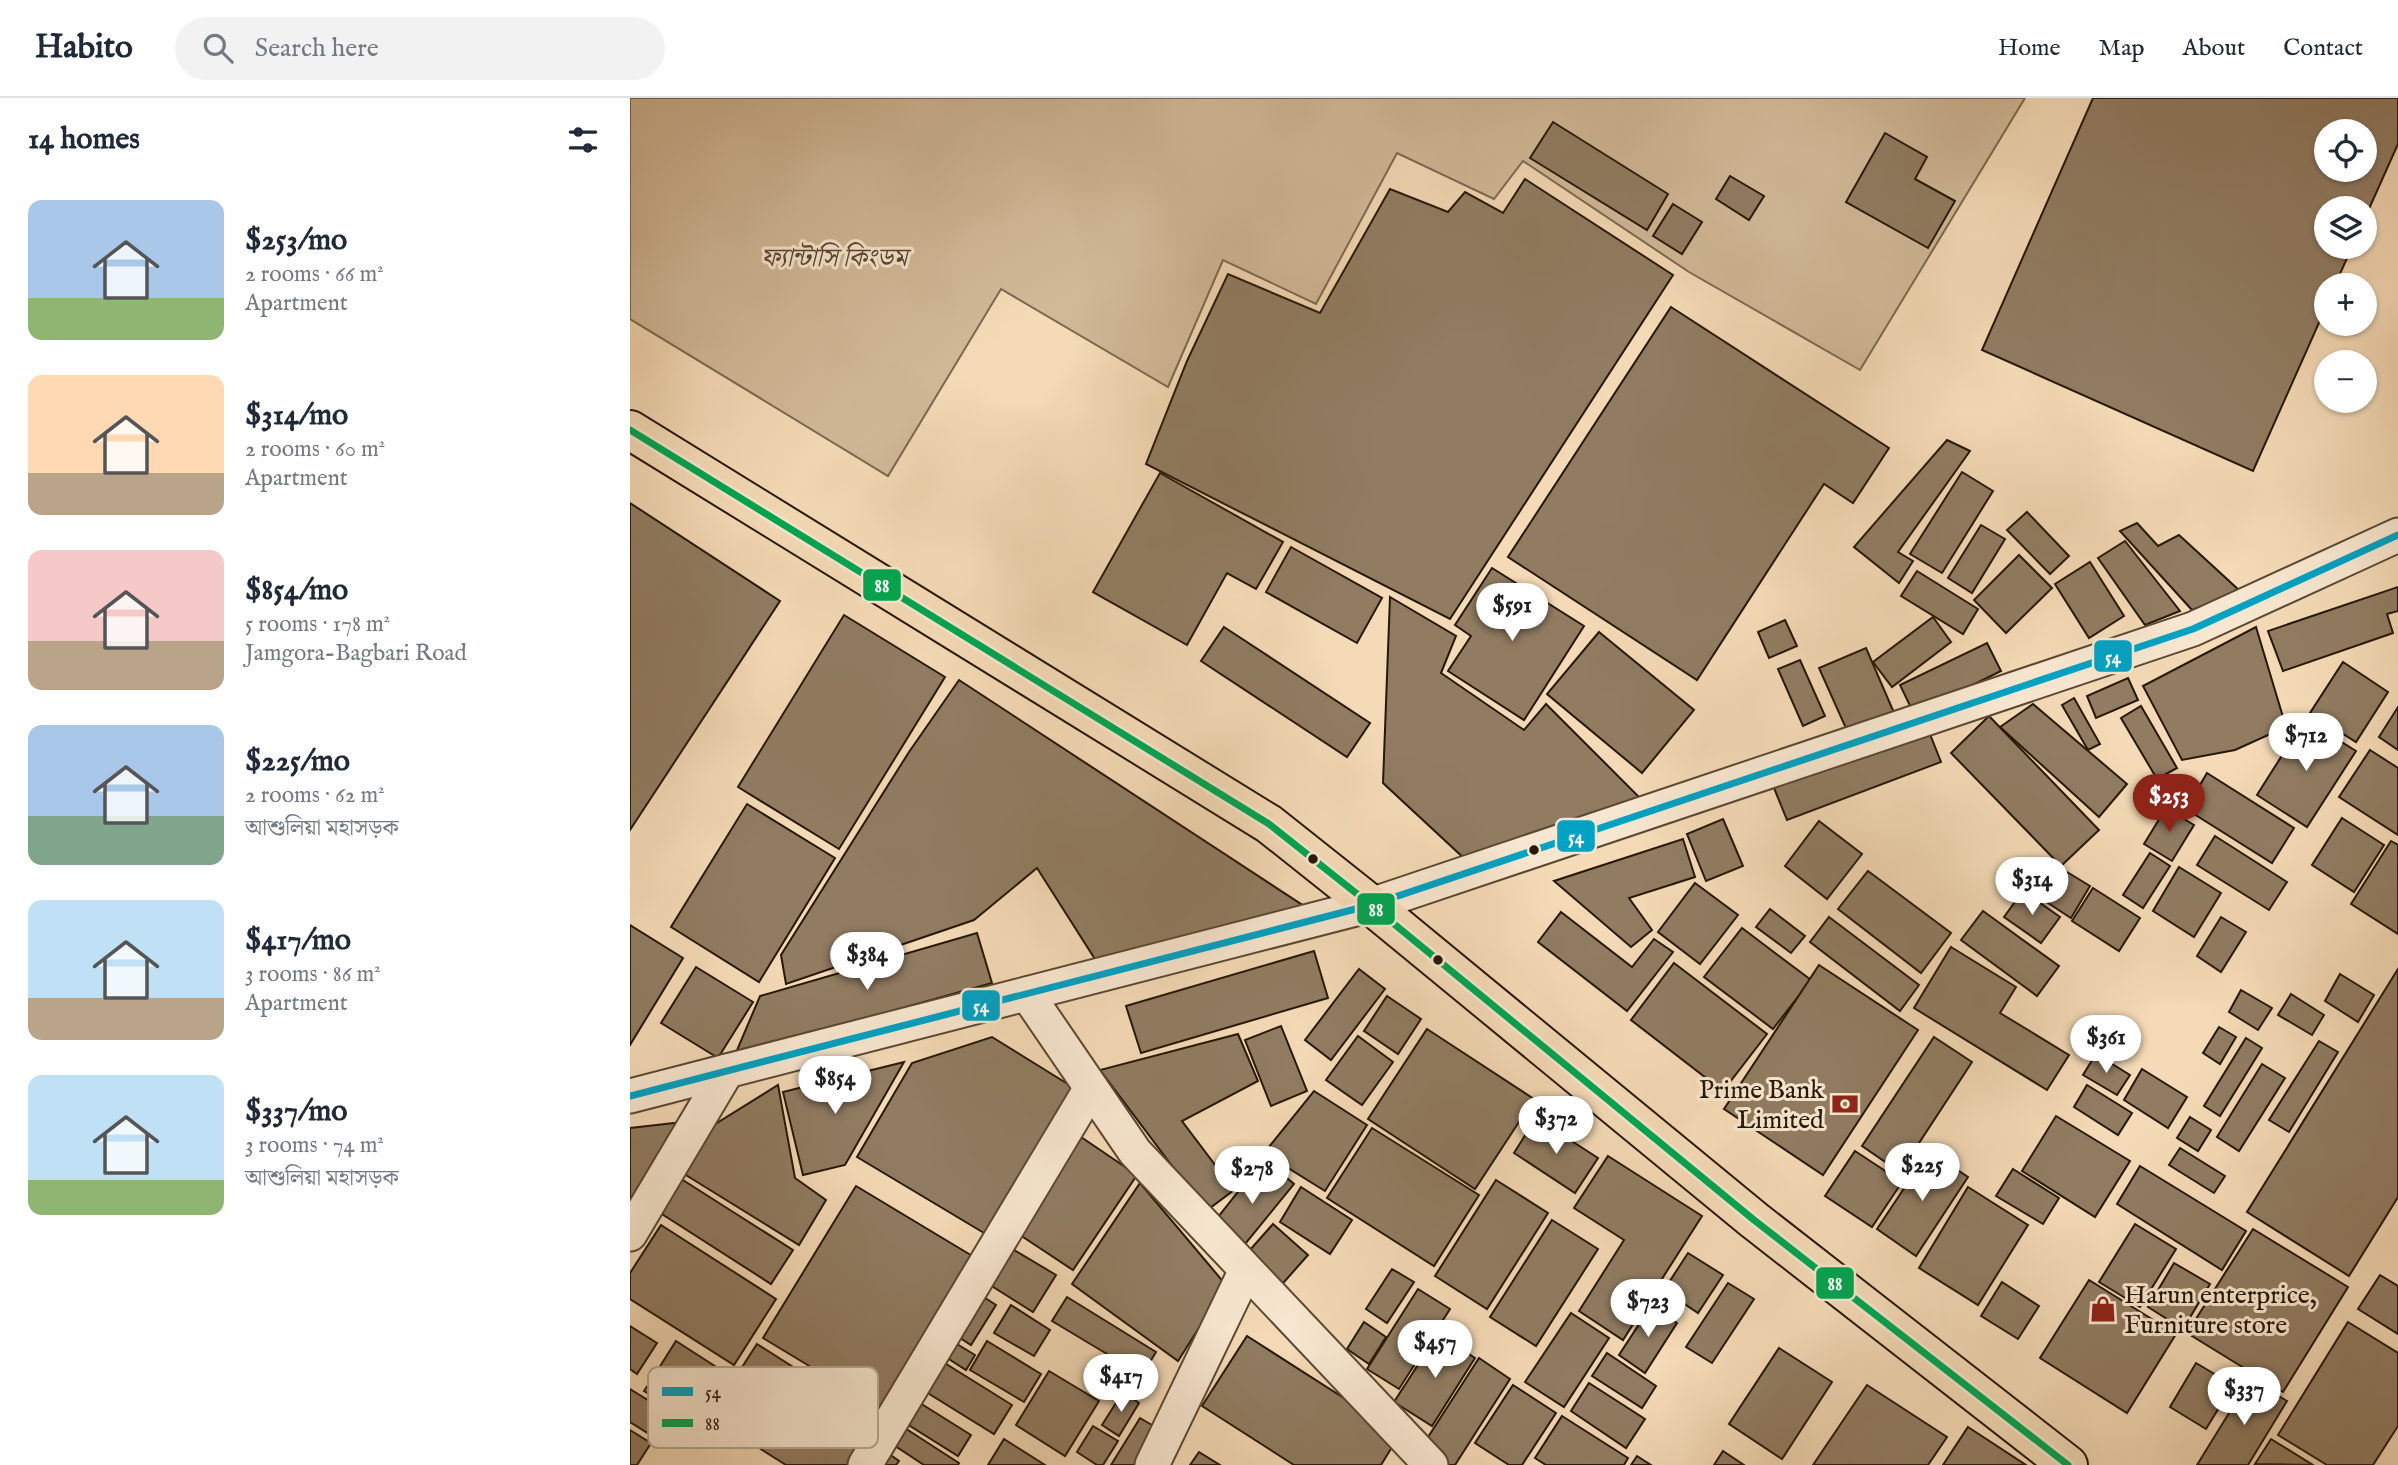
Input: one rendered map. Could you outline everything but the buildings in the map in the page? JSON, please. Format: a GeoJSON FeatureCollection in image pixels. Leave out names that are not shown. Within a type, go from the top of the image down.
{"type":"FeatureCollection","features":[{"type":"Feature","properties":{"kind":"highway"},"geometry":{"type":"LineString","coordinates":[[630,430],[1269,824],[1754,1220],[2068,1465]]}},
{"type":"Feature","properties":{"kind":"street"},"geometry":{"type":"LineString","coordinates":[[630,1096],[1371,905],[2193,629],[2398,535]]}},
{"type":"Feature","properties":{"kind":"street"},"geometry":{"type":"LineString","coordinates":[[1027,994],[1135,1152],[1431,1465]]}},
{"type":"Feature","properties":{"kind":"street"},"geometry":{"type":"LineString","coordinates":[[630,1234],[727,1071]]}},
{"type":"Feature","properties":{"kind":"street"},"geometry":{"type":"LineString","coordinates":[[878,1443],[1091,1088]]}},
{"type":"Feature","properties":{"kind":"street"},"geometry":{"type":"LineString","coordinates":[[1152,1465],[1247,1270]]}},
{"type":"Feature","properties":{"kind":"street"},"geometry":{"type":"LineString","coordinates":[[865,1465],[875,1448]]}},
{"type":"Feature","properties":{"kind":"green space","name":"ফ্যান্টাসি কিংডম"},"geometry":{"type":"Polygon","coordinates":[[[630,98],[2025,98],[1860,370],[1689,272],[1523,161],[1494,199],[1397,153],[1316,304],[1223,260],[1168,387],[1001,289],[888,476],[630,319],[630,98]]]}},
{"type":"Feature","properties":{"kind":"transit line","name":"88"},"geometry":{"type":"LineString","coordinates":[[630,430],[1269,824],[1754,1220],[2068,1465]]}},
{"type":"Feature","properties":{"kind":"transit line","name":"54"},"geometry":{"type":"LineString","coordinates":[[630,1096],[1371,905],[2193,629],[2398,535]]}},
{"type":"Feature","properties":{"kind":"place","name":"Prime Bank Limited"},"geometry":{"type":"Point","coordinates":[1845,1104]}},
{"type":"Feature","properties":{"kind":"place","name":"Harun enterprice, Furniture store"},"geometry":{"type":"Point","coordinates":[2103,1309]}}]}
